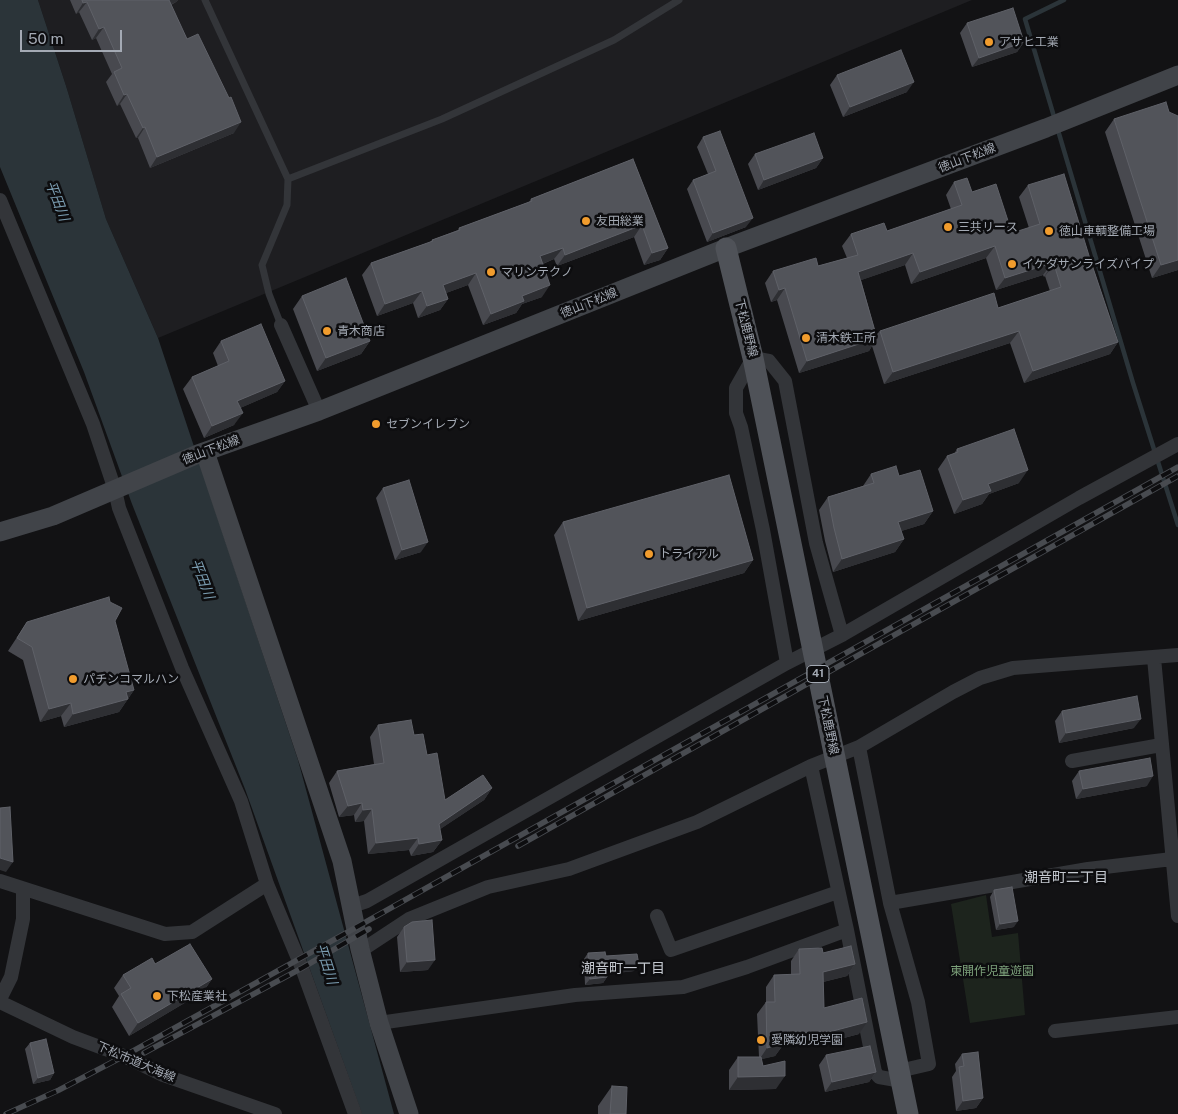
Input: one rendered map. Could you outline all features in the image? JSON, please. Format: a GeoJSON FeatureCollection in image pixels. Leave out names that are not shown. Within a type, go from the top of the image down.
{"type":"FeatureCollection","features":[{"type":"Feature","properties":{"kind":"main road","name":"徳山下松線"},"geometry":{"type":"LineString","coordinates":[[0,532],[53,516],[201,453],[319,411],[726,248],[1046,128],[1178,75]]}},
{"type":"Feature","properties":{"kind":"main road","name":"下松鹿野線"},"geometry":{"type":"LineString","coordinates":[[726,248],[753,358],[908,1114]]}},
{"type":"Feature","properties":{"kind":"main road"},"geometry":{"type":"LineString","coordinates":[[201,453],[342,861],[360,949],[379,1023],[409,1114]]}},
{"type":"Feature","properties":{"kind":"street"},"geometry":{"type":"LineString","coordinates":[[0,200],[93,424],[117,489],[119,508],[182,668],[241,802],[268,884],[302,968],[355,1114]]}},
{"type":"Feature","properties":{"kind":"street"},"geometry":{"type":"LineString","coordinates":[[281,325],[319,411]]}},
{"type":"Feature","properties":{"kind":"street"},"geometry":{"type":"LineString","coordinates":[[787,663],[763,530],[741,427],[736,413],[736,388],[753,358],[769,361],[785,381],[816,543],[842,635]]}},
{"type":"Feature","properties":{"kind":"street"},"geometry":{"type":"LineString","coordinates":[[352,906],[368,901],[787,663],[842,635],[1079,498],[1178,444]]}},
{"type":"Feature","properties":{"kind":"street"},"geometry":{"type":"LineString","coordinates":[[360,949],[368,946],[409,919],[488,887],[568,869],[697,822],[811,766],[859,747],[980,678],[1013,668],[1178,655]]}},
{"type":"Feature","properties":{"kind":"street"},"geometry":{"type":"LineString","coordinates":[[1154,658],[1178,916]]}},
{"type":"Feature","properties":{"kind":"street"},"geometry":{"type":"LineString","coordinates":[[1072,761],[1161,745]]}},
{"type":"Feature","properties":{"kind":"street"},"geometry":{"type":"LineString","coordinates":[[811,766],[847,930],[875,1072],[879,1077],[900,1076],[929,1064],[918,1002],[890,903],[859,747]]}},
{"type":"Feature","properties":{"kind":"street"},"geometry":{"type":"LineString","coordinates":[[890,903],[1088,869],[1172,859]]}},
{"type":"Feature","properties":{"kind":"street"},"geometry":{"type":"LineString","coordinates":[[0,881],[165,934],[192,932],[268,884]]}},
{"type":"Feature","properties":{"kind":"street"},"geometry":{"type":"LineString","coordinates":[[0,1000],[11,977],[22,918],[24,889]]}},
{"type":"Feature","properties":{"kind":"street"},"geometry":{"type":"LineString","coordinates":[[657,916],[671,950],[838,892]]}},
{"type":"Feature","properties":{"kind":"street"},"geometry":{"type":"LineString","coordinates":[[379,1023],[575,995],[683,986],[746,967],[847,930]]}},
{"type":"Feature","properties":{"kind":"street","name":"下松市道大海線"},"geometry":{"type":"LineString","coordinates":[[0,1000],[73,1037],[124,1056],[163,1075],[275,1114]]}},
{"type":"Feature","properties":{"kind":"street"},"geometry":{"type":"LineString","coordinates":[[1055,1031],[1178,1017]]}},
{"type":"Feature","properties":{"kind":"lane"},"geometry":{"type":"LineString","coordinates":[[205,0],[288,180],[287,205],[262,265],[269,294],[281,325]]}},
{"type":"Feature","properties":{"kind":"lane"},"geometry":{"type":"LineString","coordinates":[[288,180],[442,119],[614,40],[679,0]]}},
{"type":"Feature","properties":{"kind":"shaded area"},"geometry":{"type":"Polygon","coordinates":[[[38,0],[972,0],[158,338],[106,219],[38,0]]]}},
{"type":"Feature","properties":{"kind":"green space","name":"東開作児童遊園"},"geometry":{"type":"Polygon","coordinates":[[[986,895],[992,937],[1018,933],[1025,1015],[970,1023],[951,904],[986,895]]]}},
{"type":"Feature","properties":{"kind":"water","name":"平田川"},"geometry":{"type":"Polygon","coordinates":[[[0,0],[38,0],[106,219],[158,338],[298,760],[394,1114],[362,1114],[245,789],[132,504],[84,372],[0,167],[0,0]]]}},
{"type":"Feature","properties":{"kind":"building"},"geometry":{"type":"Polygon","coordinates":[[[82,0],[169,0],[187,39],[198,34],[229,98],[231,97],[241,122],[157,157],[145,127],[143,128],[127,94],[124,95],[114,72],[122,68],[104,27],[99,29],[87,2],[83,3],[82,0]]]}},
{"type":"Feature","properties":{"kind":"building","name":"アサヒ工業"},"geometry":{"type":"Polygon","coordinates":[[[1013,8],[1024,42],[979,58],[967,23],[1013,8]]]}},
{"type":"Feature","properties":{"kind":"building"},"geometry":{"type":"Polygon","coordinates":[[[901,50],[914,82],[850,107],[837,75],[901,50]]]}},
{"type":"Feature","properties":{"kind":"building"},"geometry":{"type":"Polygon","coordinates":[[[1166,102],[1169,112],[1178,116],[1178,260],[1161,265],[1114,119],[1166,102]]]}},
{"type":"Feature","properties":{"kind":"building"},"geometry":{"type":"Polygon","coordinates":[[[720,131],[753,218],[713,233],[693,180],[716,171],[703,137],[720,131]]]}},
{"type":"Feature","properties":{"kind":"building"},"geometry":{"type":"Polygon","coordinates":[[[814,133],[823,158],[764,180],[755,154],[814,133]]]}},
{"type":"Feature","properties":{"kind":"building"},"geometry":{"type":"Polygon","coordinates":[[[633,159],[668,248],[652,253],[642,225],[565,255],[563,248],[540,256],[550,285],[522,296],[524,301],[491,314],[476,273],[443,285],[448,299],[427,306],[422,291],[385,304],[371,263],[433,241],[460,230],[459,228],[532,201],[531,199],[633,159]]]}},
{"type":"Feature","properties":{"kind":"building"},"geometry":{"type":"Polygon","coordinates":[[[1064,174],[1118,342],[1033,371],[1019,331],[893,372],[880,331],[994,293],[998,308],[1061,287],[1054,264],[1052,265],[1052,263],[1005,278],[995,246],[920,272],[913,253],[858,272],[877,338],[807,361],[785,288],[779,290],[773,271],[816,258],[818,266],[858,255],[851,234],[884,223],[887,231],[962,205],[954,182],[967,178],[972,192],[996,184],[1012,233],[1040,224],[1028,185],[1064,174]]]}},
{"type":"Feature","properties":{"kind":"building","name":"青木商店"},"geometry":{"type":"Polygon","coordinates":[[[346,278],[370,341],[326,358],[302,296],[346,278]]]}},
{"type":"Feature","properties":{"kind":"building"},"geometry":{"type":"Polygon","coordinates":[[[261,324],[285,381],[237,401],[243,413],[212,426],[192,377],[229,361],[221,341],[261,324]]]}},
{"type":"Feature","properties":{"kind":"building"},"geometry":{"type":"Polygon","coordinates":[[[1014,429],[1028,470],[988,484],[991,491],[963,500],[947,456],[958,452],[957,449],[1014,429]]]}},
{"type":"Feature","properties":{"kind":"building"},"geometry":{"type":"Polygon","coordinates":[[[896,466],[899,476],[920,470],[933,511],[898,522],[904,539],[842,559],[828,497],[874,483],[871,474],[896,466]]]}},
{"type":"Feature","properties":{"kind":"building","name":"トライアル"},"geometry":{"type":"Polygon","coordinates":[[[729,475],[753,560],[587,608],[563,522],[729,475]]]}},
{"type":"Feature","properties":{"kind":"building"},"geometry":{"type":"Polygon","coordinates":[[[409,480],[428,542],[402,550],[383,488],[409,480]]]}},
{"type":"Feature","properties":{"kind":"building","name":"パチンコマルハン"},"geometry":{"type":"Polygon","coordinates":[[[109,597],[110,602],[122,608],[115,621],[134,690],[126,692],[128,699],[73,714],[71,703],[49,709],[32,647],[17,638],[27,622],[109,597]]]}},
{"type":"Feature","properties":{"kind":"building"},"geometry":{"type":"Polygon","coordinates":[[[1137,696],[1141,719],[1066,733],[1062,711],[1137,696]]]}},
{"type":"Feature","properties":{"kind":"building"},"geometry":{"type":"Polygon","coordinates":[[[411,720],[414,735],[423,734],[427,755],[437,753],[445,800],[483,775],[492,788],[439,824],[442,840],[419,844],[418,838],[376,843],[372,809],[363,810],[362,803],[348,806],[337,771],[384,763],[378,725],[411,720]]]}},
{"type":"Feature","properties":{"kind":"building"},"geometry":{"type":"Polygon","coordinates":[[[1150,758],[1153,776],[1083,789],[1079,771],[1150,758]]]}},
{"type":"Feature","properties":{"kind":"building"},"geometry":{"type":"Polygon","coordinates":[[[10,807],[13,862],[0,858],[0,808],[10,807]]]}},
{"type":"Feature","properties":{"kind":"building"},"geometry":{"type":"Polygon","coordinates":[[[1012,887],[1018,921],[1000,924],[994,890],[1012,887]]]}},
{"type":"Feature","properties":{"kind":"building"},"geometry":{"type":"Polygon","coordinates":[[[432,920],[435,960],[407,962],[404,927],[412,922],[432,920]]]}},
{"type":"Feature","properties":{"kind":"building","name":"下松産業社"},"geometry":{"type":"Polygon","coordinates":[[[190,944],[212,979],[138,1023],[121,994],[131,988],[123,975],[152,958],[155,964],[190,944]]]}},
{"type":"Feature","properties":{"kind":"building"},"geometry":{"type":"Polygon","coordinates":[[[851,946],[855,964],[823,972],[824,1008],[862,998],[867,1022],[829,1032],[783,1033],[784,1043],[767,1048],[766,1002],[775,1002],[774,975],[800,974],[799,949],[822,948],[823,953],[851,946]]]}},
{"type":"Feature","properties":{"kind":"building"},"geometry":{"type":"Polygon","coordinates":[[[605,952],[606,956],[637,954],[639,965],[606,969],[607,977],[590,979],[588,953],[605,952]]]}},
{"type":"Feature","properties":{"kind":"building"},"geometry":{"type":"Polygon","coordinates":[[[46,1039],[54,1073],[38,1078],[30,1043],[46,1039]]]}},
{"type":"Feature","properties":{"kind":"building"},"geometry":{"type":"Polygon","coordinates":[[[870,1046],[876,1072],[832,1082],[826,1055],[870,1046]]]}},
{"type":"Feature","properties":{"kind":"building"},"geometry":{"type":"Polygon","coordinates":[[[978,1052],[983,1098],[963,1101],[959,1067],[964,1066],[962,1054],[978,1052]]]}},
{"type":"Feature","properties":{"kind":"building"},"geometry":{"type":"Polygon","coordinates":[[[738,1057],[761,1057],[763,1066],[785,1061],[785,1076],[738,1077],[738,1057]]]}},
{"type":"Feature","properties":{"kind":"building"},"geometry":{"type":"Polygon","coordinates":[[[612,1086],[627,1087],[626,1114],[610,1114],[612,1086]]]}},
{"type":"Feature","properties":{"kind":"waterway"},"geometry":{"type":"LineString","coordinates":[[1055,120],[1025,19],[1064,0]]}},
{"type":"Feature","properties":{"kind":"waterway"},"geometry":{"type":"LineString","coordinates":[[1057,127],[1133,383],[1178,525]]}},
{"type":"Feature","properties":{"kind":"railway"},"geometry":{"type":"LineString","coordinates":[[6,1114],[59,1090],[124,1056],[1178,467]]}},
{"type":"Feature","properties":{"kind":"railway"},"geometry":{"type":"LineString","coordinates":[[518,846],[1178,476]]}},
{"type":"Feature","properties":{"kind":"railway"},"geometry":{"type":"LineString","coordinates":[[144,1053],[302,968],[369,929]]}},
{"type":"Feature","properties":{"kind":"place","name":"アサヒ工業"},"geometry":{"type":"Point","coordinates":[989,42]}},
{"type":"Feature","properties":{"kind":"place","name":"友田総業"},"geometry":{"type":"Point","coordinates":[586,221]}},
{"type":"Feature","properties":{"kind":"place","name":"三共リース"},"geometry":{"type":"Point","coordinates":[948,227]}},
{"type":"Feature","properties":{"kind":"place","name":"徳山車輌整備工場"},"geometry":{"type":"Point","coordinates":[1049,231]}},
{"type":"Feature","properties":{"kind":"place","name":"イケダサンライズパイプ"},"geometry":{"type":"Point","coordinates":[1012,264]}},
{"type":"Feature","properties":{"kind":"place","name":"マリンテクノ"},"geometry":{"type":"Point","coordinates":[491,272]}},
{"type":"Feature","properties":{"kind":"place","name":"青木商店"},"geometry":{"type":"Point","coordinates":[327,331]}},
{"type":"Feature","properties":{"kind":"place","name":"清木鉄工所"},"geometry":{"type":"Point","coordinates":[806,338]}},
{"type":"Feature","properties":{"kind":"place","name":"セブンイレブン"},"geometry":{"type":"Point","coordinates":[376,424]}},
{"type":"Feature","properties":{"kind":"place","name":"トライアル"},"geometry":{"type":"Point","coordinates":[649,554]}},
{"type":"Feature","properties":{"kind":"place","name":"パチンコマルハン"},"geometry":{"type":"Point","coordinates":[73,679]}},
{"type":"Feature","properties":{"kind":"place","name":"下松産業社"},"geometry":{"type":"Point","coordinates":[157,996]}},
{"type":"Feature","properties":{"kind":"place","name":"愛隣幼児学園"},"geometry":{"type":"Point","coordinates":[761,1040]}},
{"type":"Feature","properties":{"kind":"district","name":"潮音町二丁目"},"geometry":{"type":"Point","coordinates":[1066,878]}},
{"type":"Feature","properties":{"kind":"district","name":"潮音町一丁目"},"geometry":{"type":"Point","coordinates":[623,969]}}]}
